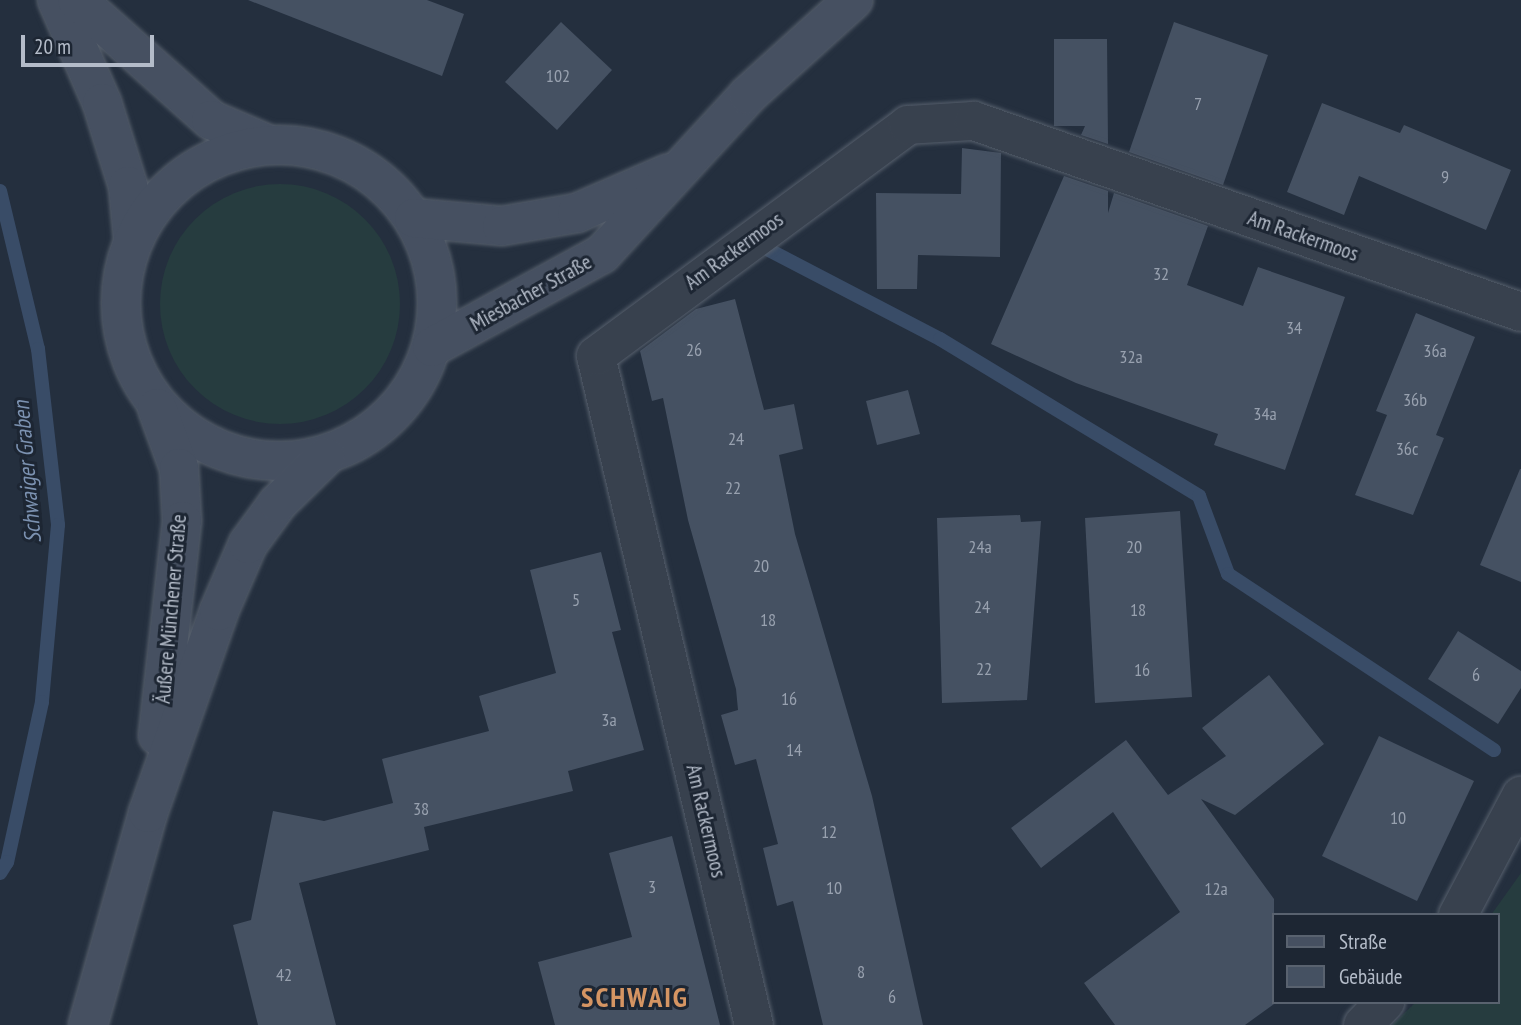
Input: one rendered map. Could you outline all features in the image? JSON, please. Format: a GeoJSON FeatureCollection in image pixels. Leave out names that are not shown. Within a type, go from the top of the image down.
{"type":"FeatureCollection","features":[{"type":"Feature","properties":{"kind":"main road"},"geometry":{"type":"LineString","coordinates":[[57,0],[102,103],[128,186],[133,238]]}},
{"type":"Feature","properties":{"kind":"main road"},"geometry":{"type":"LineString","coordinates":[[77,0],[211,120],[265,144],[323,149],[375,175],[414,218],[434,270],[438,302],[432,347],[410,395],[373,433],[325,457],[264,463],[205,446],[157,408]]}},
{"type":"Feature","properties":{"kind":"main road","name":"Miesbacher Straße"},"geometry":{"type":"LineString","coordinates":[[432,347],[602,254],[748,95],[853,0]]}},
{"type":"Feature","properties":{"kind":"main road"},"geometry":{"type":"LineString","coordinates":[[133,238],[173,184],[210,158],[265,144]]}},
{"type":"Feature","properties":{"kind":"main road","name":"Miesbacher Straße"},"geometry":{"type":"LineString","coordinates":[[414,218],[502,226],[577,213],[680,168]]}},
{"type":"Feature","properties":{"kind":"main road","name":"Äußere Münchener Straße"},"geometry":{"type":"LineString","coordinates":[[133,238],[119,296],[125,344],[157,408],[179,468],[182,521],[148,813]]}},
{"type":"Feature","properties":{"kind":"main road","name":"Äußere Münchener Straße"},"geometry":{"type":"LineString","coordinates":[[88,1025],[148,813],[248,544],[278,503],[325,457]]}},
{"type":"Feature","properties":{"kind":"street","name":"Am Rackermoos"},"geometry":{"type":"LineString","coordinates":[[754,1025],[596,356],[908,125],[974,121],[1521,312]]}},
{"type":"Feature","properties":{"kind":"street"},"geometry":{"type":"LineString","coordinates":[[1459,913],[1521,796]]}},
{"type":"Feature","properties":{"kind":"street"},"geometry":{"type":"LineString","coordinates":[[1363,1025],[1383,1004]]}},
{"type":"Feature","properties":{"kind":"green space"},"geometry":{"type":"Polygon","coordinates":[[[268,184],[292,184],[337,198],[365,219],[380,237],[391,258],[398,280],[398,328],[391,350],[380,371],[365,389],[337,410],[315,419],[292,424],[268,424],[223,410],[204,397],[187,380],[174,361],[165,339],[160,316],[160,292],[174,247],[187,228],[204,211],[223,198],[245,189],[268,184]]]}},
{"type":"Feature","properties":{"kind":"green space"},"geometry":{"type":"Polygon","coordinates":[[[1521,873],[1521,1025],[1392,1025],[1414,1004],[1500,1004],[1500,913],[1492,913],[1521,873]]]}},
{"type":"Feature","properties":{"kind":"building"},"geometry":{"type":"Polygon","coordinates":[[[248,0],[427,0],[464,14],[442,76],[248,0]]]}},
{"type":"Feature","properties":{"kind":"building"},"geometry":{"type":"Polygon","coordinates":[[[561,22],[612,70],[557,130],[505,82],[561,22]]]}},
{"type":"Feature","properties":{"kind":"building"},"geometry":{"type":"Polygon","coordinates":[[[1174,22],[1268,55],[1223,185],[1129,152],[1174,22]]]}},
{"type":"Feature","properties":{"kind":"building"},"geometry":{"type":"Polygon","coordinates":[[[1054,39],[1107,39],[1108,144],[1081,135],[1085,126],[1054,126],[1054,39]]]}},
{"type":"Feature","properties":{"kind":"building"},"geometry":{"type":"Polygon","coordinates":[[[1322,103],[1400,133],[1404,125],[1511,170],[1486,230],[1359,176],[1344,215],[1287,192],[1322,103]]]}},
{"type":"Feature","properties":{"kind":"building"},"geometry":{"type":"Polygon","coordinates":[[[962,148],[1001,153],[1000,257],[918,255],[917,289],[877,289],[876,193],[961,194],[962,148]]]}},
{"type":"Feature","properties":{"kind":"building"},"geometry":{"type":"Polygon","coordinates":[[[1064,176],[1108,191],[1108,213],[1114,193],[1208,226],[1187,285],[1243,306],[1258,267],[1345,297],[1285,470],[1214,445],[1218,434],[1076,383],[991,344],[1064,176]]]}},
{"type":"Feature","properties":{"kind":"building"},"geometry":{"type":"Polygon","coordinates":[[[735,299],[764,410],[794,404],[803,449],[779,455],[795,534],[872,796],[923,1025],[823,1025],[793,901],[777,906],[763,848],[778,844],[756,759],[735,765],[721,715],[738,710],[736,689],[688,520],[663,398],[652,401],[640,351],[696,309],[735,299]]]}},
{"type":"Feature","properties":{"kind":"building"},"geometry":{"type":"Polygon","coordinates":[[[1416,313],[1475,337],[1436,435],[1444,438],[1413,515],[1355,495],[1387,415],[1376,411],[1416,313]]]}},
{"type":"Feature","properties":{"kind":"building"},"geometry":{"type":"Polygon","coordinates":[[[908,390],[920,434],[877,445],[866,401],[908,390]]]}},
{"type":"Feature","properties":{"kind":"building"},"geometry":{"type":"Polygon","coordinates":[[[1521,469],[1521,582],[1480,565],[1521,469]]]}},
{"type":"Feature","properties":{"kind":"building"},"geometry":{"type":"Polygon","coordinates":[[[1180,511],[1192,697],[1095,703],[1085,518],[1180,511]]]}},
{"type":"Feature","properties":{"kind":"building"},"geometry":{"type":"Polygon","coordinates":[[[1020,515],[1021,522],[1041,521],[1027,700],[942,703],[937,518],[1020,515]]]}},
{"type":"Feature","properties":{"kind":"building"},"geometry":{"type":"Polygon","coordinates":[[[601,552],[621,630],[612,632],[644,750],[568,771],[573,791],[424,827],[429,850],[299,883],[336,1025],[258,1025],[233,925],[251,920],[273,811],[324,821],[393,803],[382,759],[489,731],[479,696],[556,673],[530,570],[601,552]]]}},
{"type":"Feature","properties":{"kind":"building"},"geometry":{"type":"Polygon","coordinates":[[[1458,631],[1521,671],[1521,688],[1498,724],[1428,679],[1458,631]]]}},
{"type":"Feature","properties":{"kind":"building"},"geometry":{"type":"Polygon","coordinates":[[[1269,675],[1324,744],[1235,815],[1201,799],[1274,899],[1274,1004],[1245,1025],[1115,1025],[1084,983],[1180,912],[1113,812],[1041,868],[1011,828],[1126,740],[1168,795],[1226,756],[1202,728],[1269,675]]]}},
{"type":"Feature","properties":{"kind":"building"},"geometry":{"type":"Polygon","coordinates":[[[1379,736],[1474,781],[1417,901],[1322,856],[1379,736]]]}},
{"type":"Feature","properties":{"kind":"building"},"geometry":{"type":"Polygon","coordinates":[[[672,836],[720,1025],[555,1025],[538,962],[632,937],[609,853],[672,836]]]}},
{"type":"Feature","properties":{"kind":"waterway","name":"Schwaiger Graben"},"geometry":{"type":"LineString","coordinates":[[0,191],[38,349],[58,525],[42,702],[7,862],[0,873]]}},
{"type":"Feature","properties":{"kind":"waterway"},"geometry":{"type":"LineString","coordinates":[[769,250],[940,339],[1199,496],[1228,574],[1494,750]]}},
{"type":"Feature","properties":{"kind":"district","name":"SCHWAIG"},"geometry":{"type":"Point","coordinates":[635,997]}}]}
